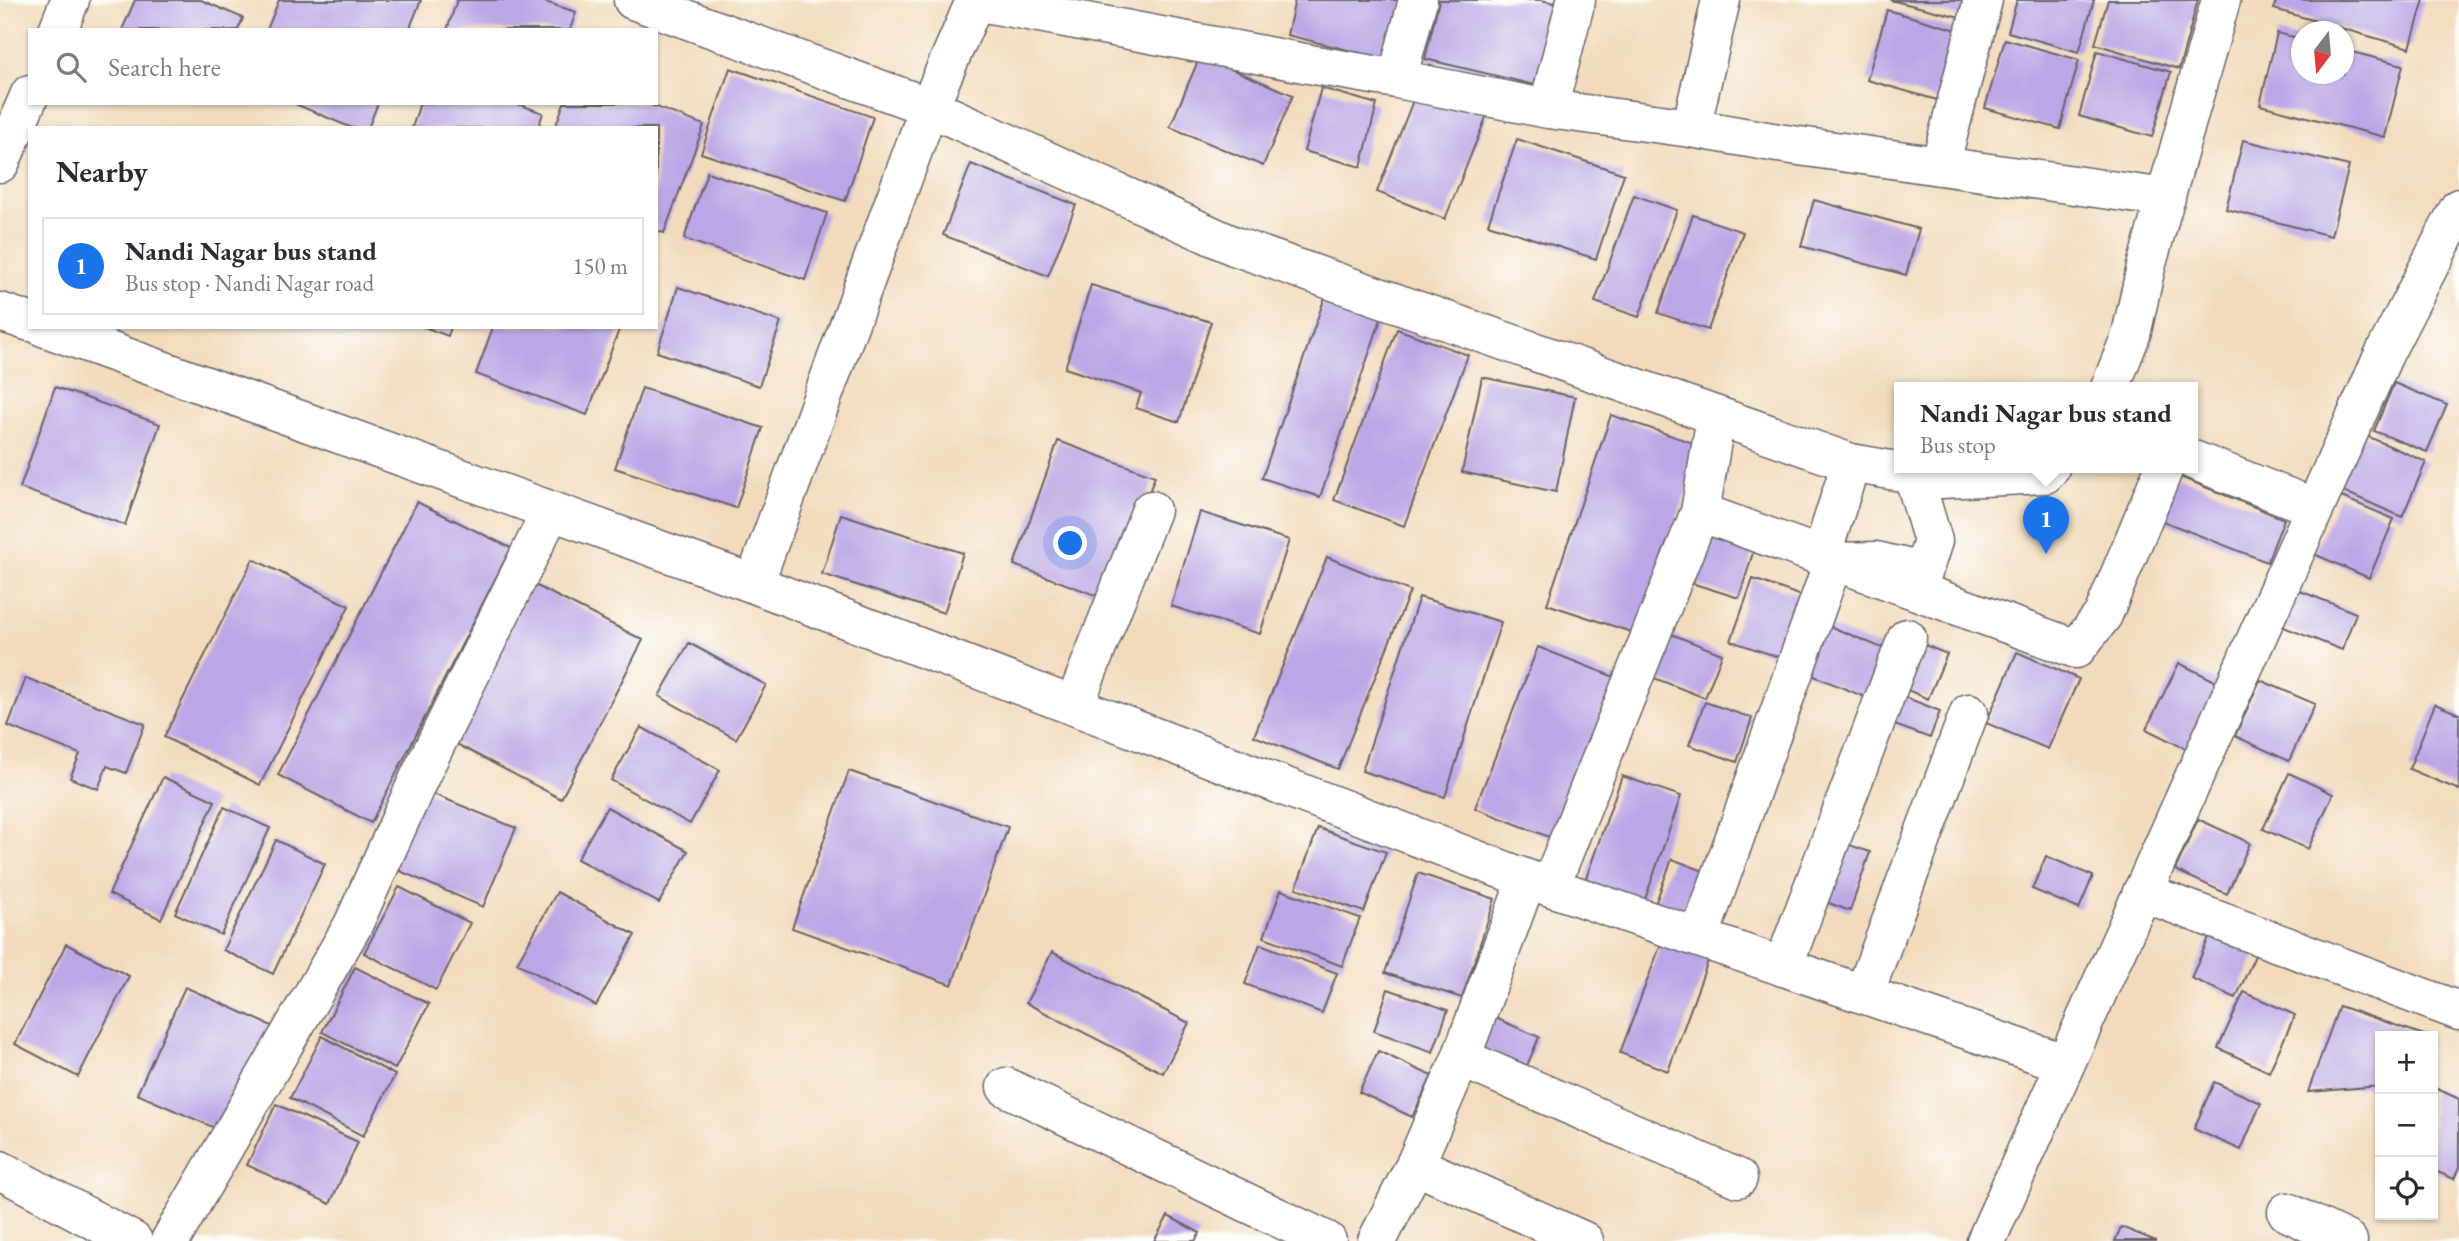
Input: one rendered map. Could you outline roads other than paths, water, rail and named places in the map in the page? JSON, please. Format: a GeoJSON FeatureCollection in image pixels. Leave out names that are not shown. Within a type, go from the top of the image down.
{"type":"FeatureCollection","features":[{"type":"Feature","properties":{"kind":"street"},"geometry":{"type":"LineString","coordinates":[[59,28],[70,0]]}},
{"type":"Feature","properties":{"kind":"street"},"geometry":{"type":"LineString","coordinates":[[633,0],[929,107],[1234,246],[1851,463],[1894,471]]}},
{"type":"Feature","properties":{"kind":"street"},"geometry":{"type":"LineString","coordinates":[[1397,79],[1418,0]]}},
{"type":"Feature","properties":{"kind":"street"},"geometry":{"type":"LineString","coordinates":[[1548,109],[1576,0]]}},
{"type":"Feature","properties":{"kind":"street"},"geometry":{"type":"LineString","coordinates":[[1691,128],[1721,0]]}},
{"type":"Feature","properties":{"kind":"street"},"geometry":{"type":"LineString","coordinates":[[1940,166],[1983,0]]}},
{"type":"Feature","properties":{"kind":"street"},"geometry":{"type":"LineString","coordinates":[[2111,382],[2131,335],[2146,267],[2221,0]]}},
{"type":"Feature","properties":{"kind":"street"},"geometry":{"type":"LineString","coordinates":[[754,584],[929,107],[975,1],[1548,109],[2166,198]]}},
{"type":"Feature","properties":{"kind":"street"},"geometry":{"type":"LineString","coordinates":[[0,163],[28,99]]}},
{"type":"Feature","properties":{"kind":"street"},"geometry":{"type":"LineString","coordinates":[[1986,1241],[2384,354],[2459,208]]}},
{"type":"Feature","properties":{"kind":"street"},"geometry":{"type":"LineString","coordinates":[[0,312],[28,322]]}},
{"type":"Feature","properties":{"kind":"street"},"geometry":{"type":"LineString","coordinates":[[49,329],[754,584],[1539,883],[2064,1063]]}},
{"type":"Feature","properties":{"kind":"street"},"geometry":{"type":"LineString","coordinates":[[1377,1241],[1415,1165],[1700,512],[1716,417]]}},
{"type":"Feature","properties":{"kind":"street"},"geometry":{"type":"LineString","coordinates":[[2198,462],[2315,508]]}},
{"type":"Feature","properties":{"kind":"street"},"geometry":{"type":"LineString","coordinates":[[1699,938],[1827,560],[1851,463]]}},
{"type":"Feature","properties":{"kind":"street"},"geometry":{"type":"LineString","coordinates":[[1907,473],[1941,479],[2046,473]]}},
{"type":"Feature","properties":{"kind":"street"},"geometry":{"type":"LineString","coordinates":[[1700,512],[2076,649],[2104,615],[2163,473]]}},
{"type":"Feature","properties":{"kind":"street"},"geometry":{"type":"LineString","coordinates":[[1827,560],[1876,561],[1923,572],[1933,541],[1913,474]]}},
{"type":"Feature","properties":{"kind":"street"},"geometry":{"type":"LineString","coordinates":[[1074,706],[1151,510]]}},
{"type":"Feature","properties":{"kind":"street"},"geometry":{"type":"LineString","coordinates":[[170,1241],[353,925],[420,776],[551,511]]}},
{"type":"Feature","properties":{"kind":"street"},"geometry":{"type":"LineString","coordinates":[[1783,967],[1907,638]]}},
{"type":"Feature","properties":{"kind":"street"},"geometry":{"type":"LineString","coordinates":[[1864,994],[1969,712]]}},
{"type":"Feature","properties":{"kind":"street"},"geometry":{"type":"LineString","coordinates":[[2141,892],[2459,1011]]}},
{"type":"Feature","properties":{"kind":"street"},"geometry":{"type":"LineString","coordinates":[[1461,1058],[1738,1178]]}},
{"type":"Feature","properties":{"kind":"street"},"geometry":{"type":"LineString","coordinates":[[1006,1087],[1327,1241]]}},
{"type":"Feature","properties":{"kind":"street"},"geometry":{"type":"LineString","coordinates":[[1415,1165],[1584,1241]]}},
{"type":"Feature","properties":{"kind":"street"},"geometry":{"type":"LineString","coordinates":[[0,1170],[133,1241]]}},
{"type":"Feature","properties":{"kind":"street"},"geometry":{"type":"LineString","coordinates":[[2287,1212],[2348,1241]]}},
{"type":"Feature","properties":{"kind":"place","name":"Nandi Nagar bus stand"},"geometry":{"type":"Point","coordinates":[2046,554]}}]}
